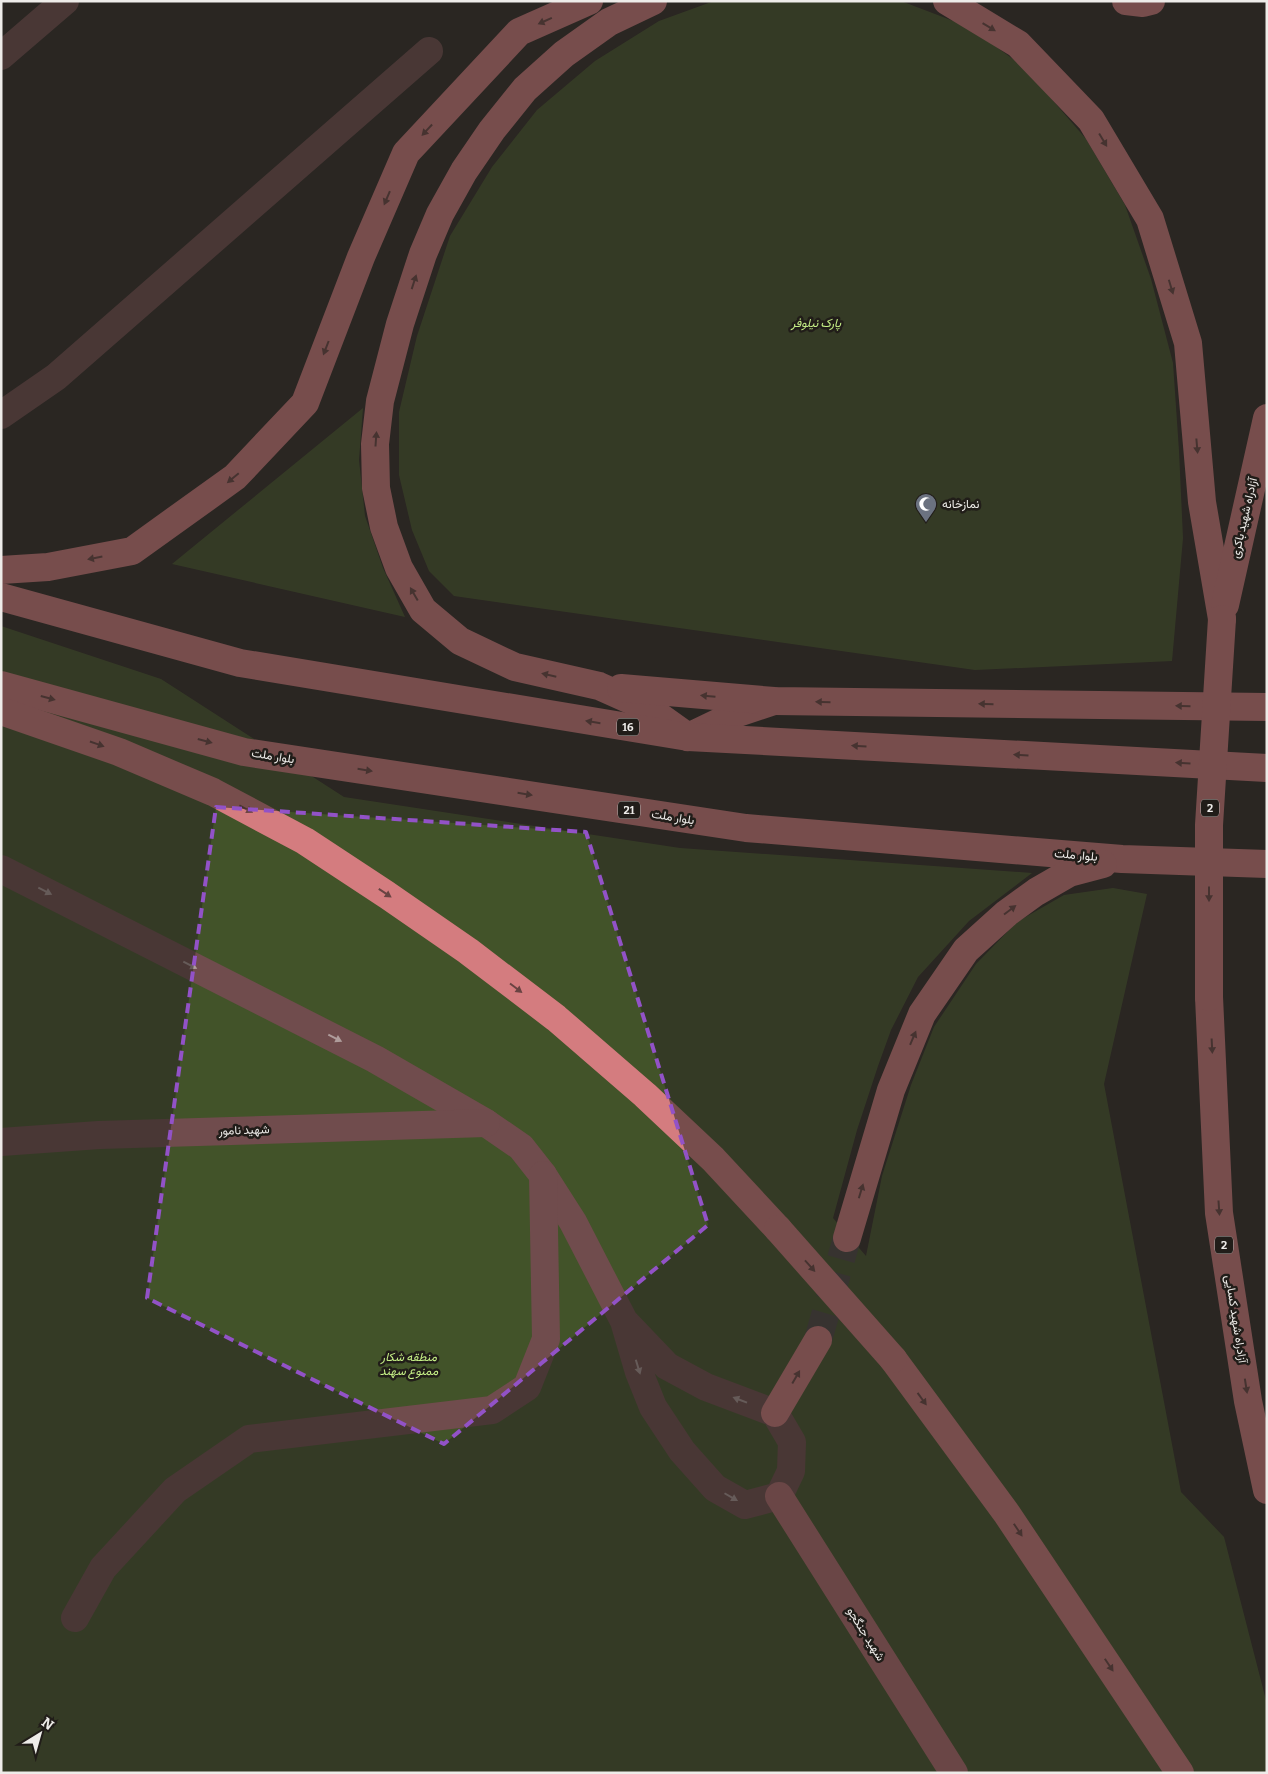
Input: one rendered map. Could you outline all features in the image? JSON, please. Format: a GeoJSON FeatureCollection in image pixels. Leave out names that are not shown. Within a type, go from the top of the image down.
{"type":"FeatureCollection","features":[{"type":"Feature","properties":{"kind":"highway"},"geometry":{"type":"LineString","coordinates":[[1,570],[48,568],[132,551],[235,477],[305,403],[362,257],[406,153],[519,32],[589,1]]}},
{"type":"Feature","properties":{"kind":"highway"},"geometry":{"type":"LineString","coordinates":[[653,1],[609,22],[564,54],[525,89],[492,130],[464,171],[440,214],[420,263],[400,324],[380,401],[375,444],[376,488],[384,527],[399,568],[423,610],[460,641],[515,667],[599,686],[774,701],[1267,707]]}},
{"type":"Feature","properties":{"kind":"highway"},"geometry":{"type":"LineString","coordinates":[[947,1],[1018,44],[1091,120],[1150,218],[1188,344],[1202,502],[1222,618]]}},
{"type":"Feature","properties":{"kind":"highway"},"geometry":{"type":"LineString","coordinates":[[1126,1],[1142,3],[1151,1]]}},
{"type":"Feature","properties":{"kind":"highway","name":"آزادراه شهید باکری"},"geometry":{"type":"LineString","coordinates":[[1222,618],[1267,418]]}},
{"type":"Feature","properties":{"kind":"highway","name":"16"},"geometry":{"type":"LineString","coordinates":[[1,597],[240,664],[688,737],[1267,768]]}},
{"type":"Feature","properties":{"kind":"highway","name":"آزادراه شهید کسایی"},"geometry":{"type":"LineString","coordinates":[[1222,618],[1209,825],[1209,997],[1219,1213],[1248,1401],[1267,1490]]}},
{"type":"Feature","properties":{"kind":"highway","name":"بلوار ملت"},"geometry":{"type":"LineString","coordinates":[[1,685],[244,752],[746,828],[1122,859],[1267,864]]}},
{"type":"Feature","properties":{"kind":"highway"},"geometry":{"type":"LineString","coordinates":[[599,686],[646,707],[688,737],[738,713],[774,701]]}},
{"type":"Feature","properties":{"kind":"highway"},"geometry":{"type":"LineString","coordinates":[[1,711],[118,752],[213,792],[305,841],[468,951],[556,1018],[645,1095],[712,1160],[778,1229],[893,1360],[1008,1514],[1180,1773]]}},
{"type":"Feature","properties":{"kind":"highway"},"geometry":{"type":"LineString","coordinates":[[847,1238],[891,1090],[922,1014],[966,950],[1007,913],[1036,892],[1069,873],[1122,859]]}},
{"type":"Feature","properties":{"kind":"highway"},"geometry":{"type":"LineString","coordinates":[[775,1413],[818,1340]]}},
{"type":"Feature","properties":{"kind":"main road","name":"شهید جنگجو"},"geometry":{"type":"LineString","coordinates":[[779,1496],[954,1773]]}},
{"type":"Feature","properties":{"kind":"street"},"geometry":{"type":"LineString","coordinates":[[1,56],[65,1]]}},
{"type":"Feature","properties":{"kind":"street"},"geometry":{"type":"LineString","coordinates":[[1,415],[56,377],[429,51]]}},
{"type":"Feature","properties":{"kind":"street"},"geometry":{"type":"LineString","coordinates":[[1,869],[375,1058],[486,1123],[521,1147],[543,1175],[573,1222],[624,1320],[639,1372],[653,1407],[682,1451],[715,1488],[745,1505],[779,1496],[791,1471],[792,1442],[775,1413],[706,1387],[667,1366],[624,1320]]}},
{"type":"Feature","properties":{"kind":"street","name":"شهید نامور"},"geometry":{"type":"LineString","coordinates":[[1,1142],[99,1134],[486,1123]]}},
{"type":"Feature","properties":{"kind":"street"},"geometry":{"type":"LineString","coordinates":[[75,1618],[103,1568],[175,1490],[249,1439],[492,1410],[527,1387],[546,1339],[543,1175]]}},
{"type":"Feature","properties":{"kind":"highlighted area"},"geometry":{"type":"Polygon","coordinates":[[[216,807],[586,832],[708,1225],[444,1444],[147,1298],[216,807]]]}},
{"type":"Feature","properties":{"kind":"green space","name":"پارک نیلوفر"},"geometry":{"type":"Polygon","coordinates":[[[714,1],[901,1],[969,27],[1024,67],[1086,139],[1125,205],[1151,279],[1173,363],[1183,538],[1172,661],[975,670],[454,596],[429,571],[412,530],[399,475],[399,412],[417,336],[450,236],[492,167],[537,110],[595,61],[659,21],[714,1]]]}},
{"type":"Feature","properties":{"kind":"green space"},"geometry":{"type":"Polygon","coordinates":[[[363,408],[359,460],[365,516],[383,568],[405,617],[172,564],[363,408]]]}},
{"type":"Feature","properties":{"kind":"green space","name":"منطقه شکار ممنوع سهند"},"geometry":{"type":"Polygon","coordinates":[[[1,626],[161,679],[344,797],[680,848],[1032,873],[969,921],[918,977],[891,1030],[857,1130],[833,1218],[866,1256],[882,1176],[911,1085],[934,1027],[976,964],[1017,922],[1064,895],[1113,888],[1147,894],[1104,1084],[1181,1492],[1224,1537],[1267,1704],[1267,1773],[1,1773],[1,626]]]}},
{"type":"Feature","properties":{"kind":"tunnel"},"geometry":{"type":"LineString","coordinates":[[818,1340],[847,1238]]}},
{"type":"Feature","properties":{"kind":"place","name":"نمازخانه"},"geometry":{"type":"Point","coordinates":[926,523]}}]}
